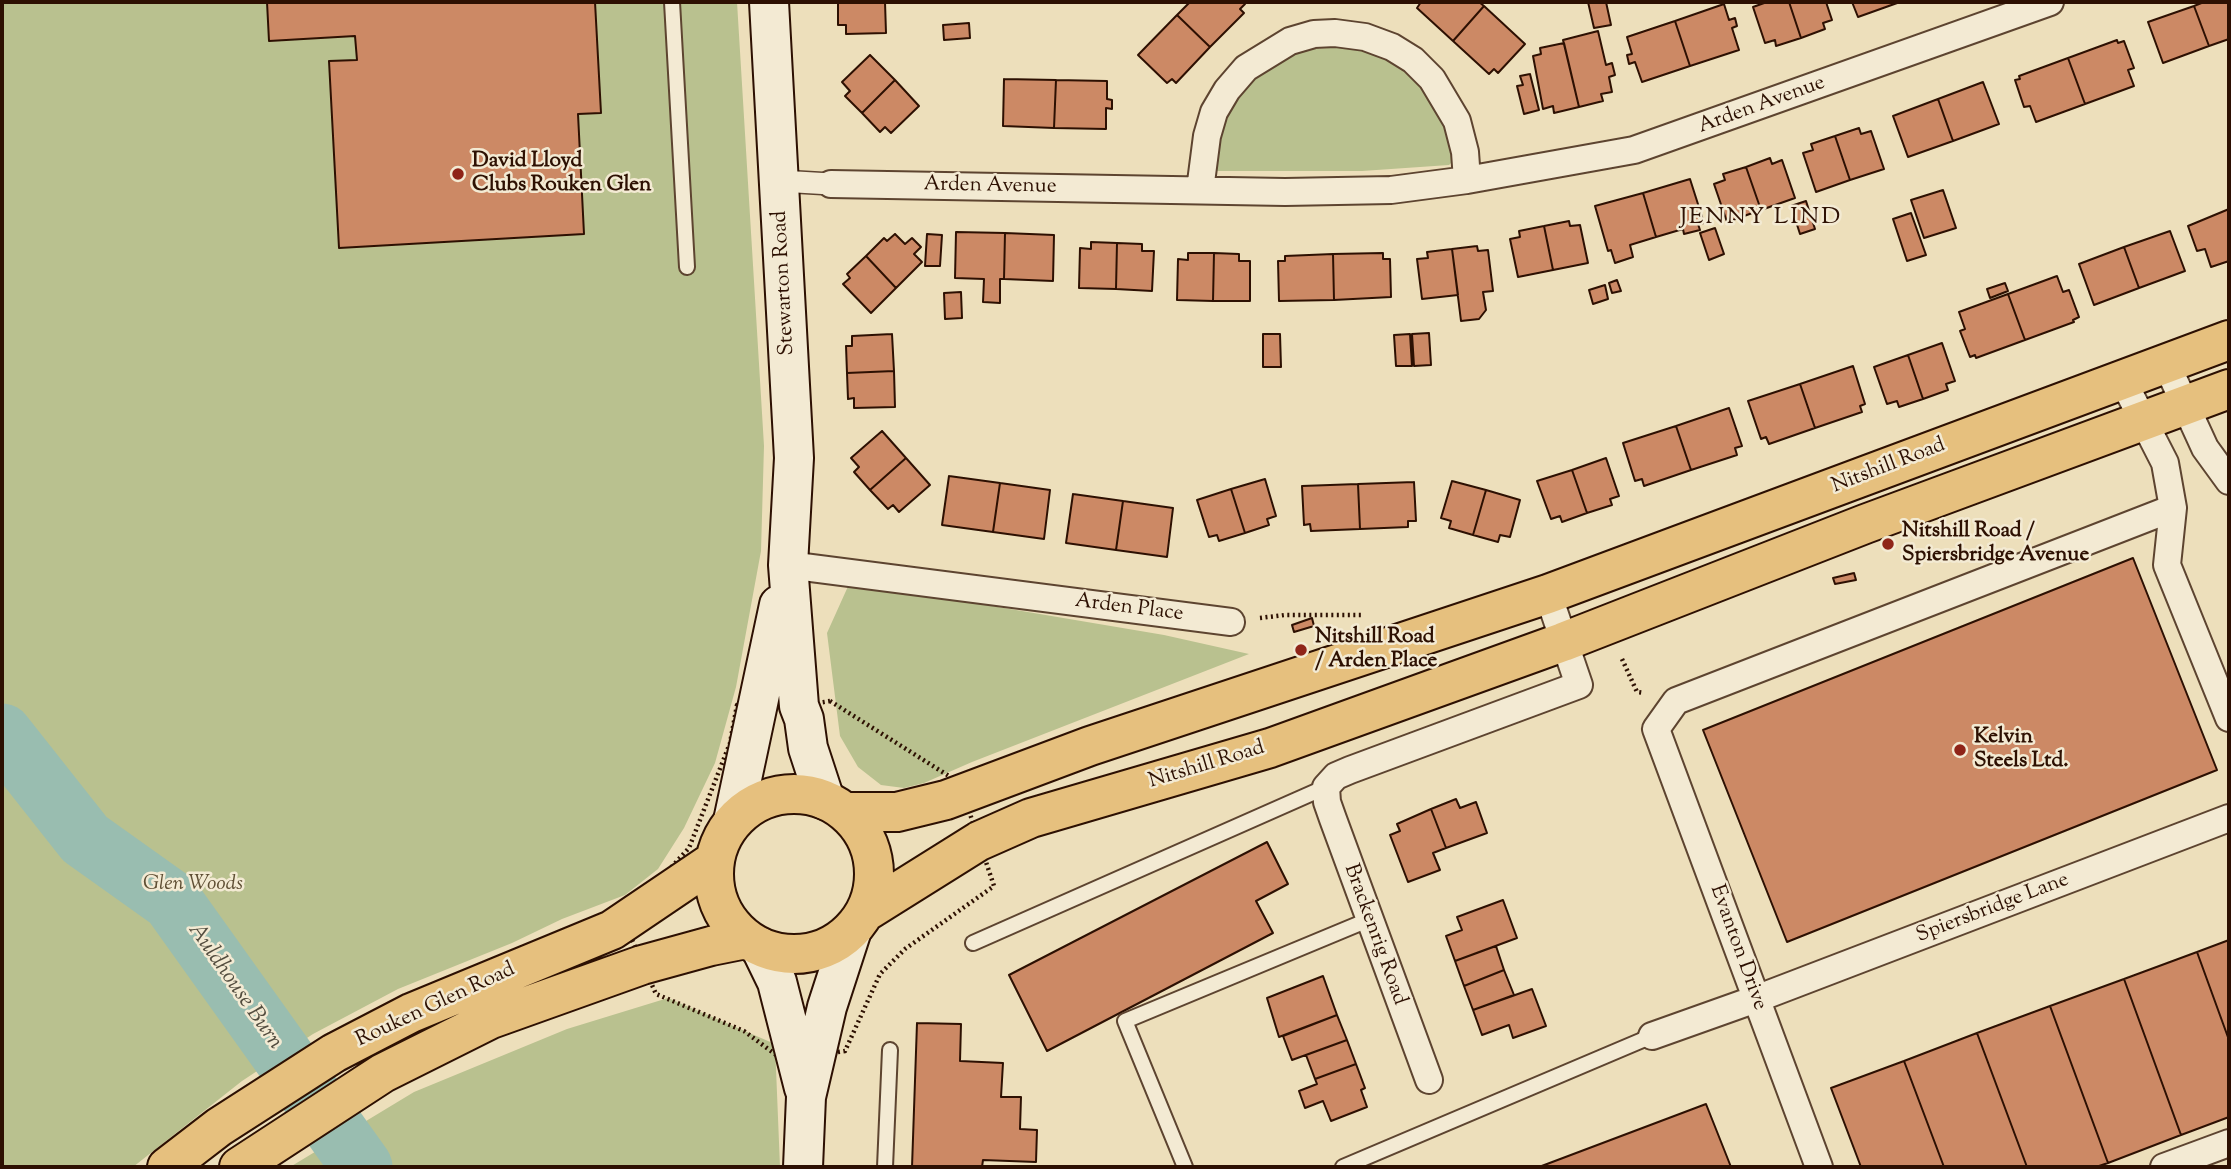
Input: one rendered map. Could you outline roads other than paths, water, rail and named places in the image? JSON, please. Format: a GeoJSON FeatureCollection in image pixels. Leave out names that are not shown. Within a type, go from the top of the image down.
{"type":"FeatureCollection","features":[{"type":"Feature","properties":{"kind":"main road","name":"Stewarton Road"},"geometry":{"type":"LineString","coordinates":[[769,2],[794,458],[788,565],[799,706],[804,719],[808,748],[835,806]]}},
{"type":"Feature","properties":{"kind":"main road","name":"Nitshill Road"},"geometry":{"type":"LineString","coordinates":[[835,806],[897,812],[946,800],[1090,746],[1548,594],[2229,340]]}},
{"type":"Feature","properties":{"kind":"main road","name":"Nitshill Road"},"geometry":{"type":"LineString","coordinates":[[858,921],[979,841],[1031,818],[1269,748],[1563,642],[1865,524],[2229,389]]}},
{"type":"Feature","properties":{"kind":"main road","name":"Stewarton Road"},"geometry":{"type":"LineString","coordinates":[[733,821],[788,565]]}},
{"type":"Feature","properties":{"kind":"main road"},"geometry":{"type":"LineString","coordinates":[[803,1167],[806,1056],[776,982],[753,943],[727,920],[715,895],[715,854],[733,821],[753,804],[777,795],[801,794],[835,806],[863,833],[870,848],[874,871],[871,896],[858,921],[806,1056]]}},
{"type":"Feature","properties":{"kind":"main road","name":"Rouken Glen Road"},"geometry":{"type":"LineString","coordinates":[[167,1167],[276,1088],[334,1053],[411,1013],[576,946],[625,922],[714,861]]}},
{"type":"Feature","properties":{"kind":"main road"},"geometry":{"type":"LineString","coordinates":[[753,943],[791,954],[808,953],[833,944],[858,921]]}},
{"type":"Feature","properties":{"kind":"main road","name":"Rouken Glen Road"},"geometry":{"type":"LineString","coordinates":[[239,1167],[359,1088],[425,1051],[491,1019],[642,965],[710,946],[753,943]]}},
{"type":"Feature","properties":{"kind":"street","name":"Arden Avenue"},"geometry":{"type":"LineString","coordinates":[[780,181],[1286,192],[1391,190],[1466,180],[1634,150],[2050,2]]}},
{"type":"Feature","properties":{"kind":"street"},"geometry":{"type":"LineString","coordinates":[[1200,190],[1207,135],[1214,112],[1246,68],[1290,41],[1314,34],[1335,33],[1365,37],[1392,47],[1413,60],[1432,79],[1457,121],[1465,152],[1466,180]]}},
{"type":"Feature","properties":{"kind":"street"},"geometry":{"type":"LineString","coordinates":[[2166,363],[2205,448],[2229,481]]}},
{"type":"Feature","properties":{"kind":"street"},"geometry":{"type":"LineString","coordinates":[[2122,379],[2165,463],[2174,508],[2167,565],[2229,718]]}},
{"type":"Feature","properties":{"kind":"street","name":"Evanton Drive"},"geometry":{"type":"LineString","coordinates":[[1819,1167],[1656,729],[1676,701],[2174,508]]}},
{"type":"Feature","properties":{"kind":"street","name":"Arden Place"},"geometry":{"type":"LineString","coordinates":[[788,565],[1231,622]]}},
{"type":"Feature","properties":{"kind":"street"},"geometry":{"type":"LineString","coordinates":[[1326,788],[1336,776],[1350,770],[1579,685],[1548,594]]}},
{"type":"Feature","properties":{"kind":"street","name":"Brackenrig Road"},"geometry":{"type":"LineString","coordinates":[[1326,788],[1327,802],[1368,920],[1429,1080]]}},
{"type":"Feature","properties":{"kind":"street","name":"Spiersbridge Lane"},"geometry":{"type":"LineString","coordinates":[[1653,1036],[2229,818]]}},
{"type":"Feature","properties":{"kind":"street"},"geometry":{"type":"LineString","coordinates":[[2164,1167],[2229,1143]]}},
{"type":"Feature","properties":{"kind":"lane"},"geometry":{"type":"LineString","coordinates":[[672,2],[687,267]]}},
{"type":"Feature","properties":{"kind":"lane"},"geometry":{"type":"LineString","coordinates":[[973,943],[1326,788]]}},
{"type":"Feature","properties":{"kind":"lane"},"geometry":{"type":"LineString","coordinates":[[1185,1167],[1125,1021],[1368,920]]}},
{"type":"Feature","properties":{"kind":"lane"},"geometry":{"type":"LineString","coordinates":[[1343,1167],[1653,1036]]}},
{"type":"Feature","properties":{"kind":"lane"},"geometry":{"type":"LineString","coordinates":[[885,1167],[890,1050]]}},
{"type":"Feature","properties":{"kind":"waterway","name":"Auldhouse Burn"},"geometry":{"type":"LineString","coordinates":[[2,734],[85,839],[172,901],[362,1167]]}},
{"type":"Feature","properties":{"kind":"place","name":"David Lloyd Clubs Rouken Glen"},"geometry":{"type":"Point","coordinates":[458,174]}},
{"type":"Feature","properties":{"kind":"place","name":"Nitshill Road / Spiersbridge Avenue"},"geometry":{"type":"Point","coordinates":[1888,544]}},
{"type":"Feature","properties":{"kind":"place","name":"Nitshill Road / Arden Place"},"geometry":{"type":"Point","coordinates":[1301,650]}},
{"type":"Feature","properties":{"kind":"place","name":"Kelvin Steels Ltd."},"geometry":{"type":"Point","coordinates":[1960,750]}},
{"type":"Feature","properties":{"kind":"district","name":"JENNY LIND"},"geometry":{"type":"Point","coordinates":[1761,219]}},
{"type":"Feature","properties":{"kind":"park label","name":"Glen Woods"},"geometry":{"type":"Point","coordinates":[193,885]}}]}
